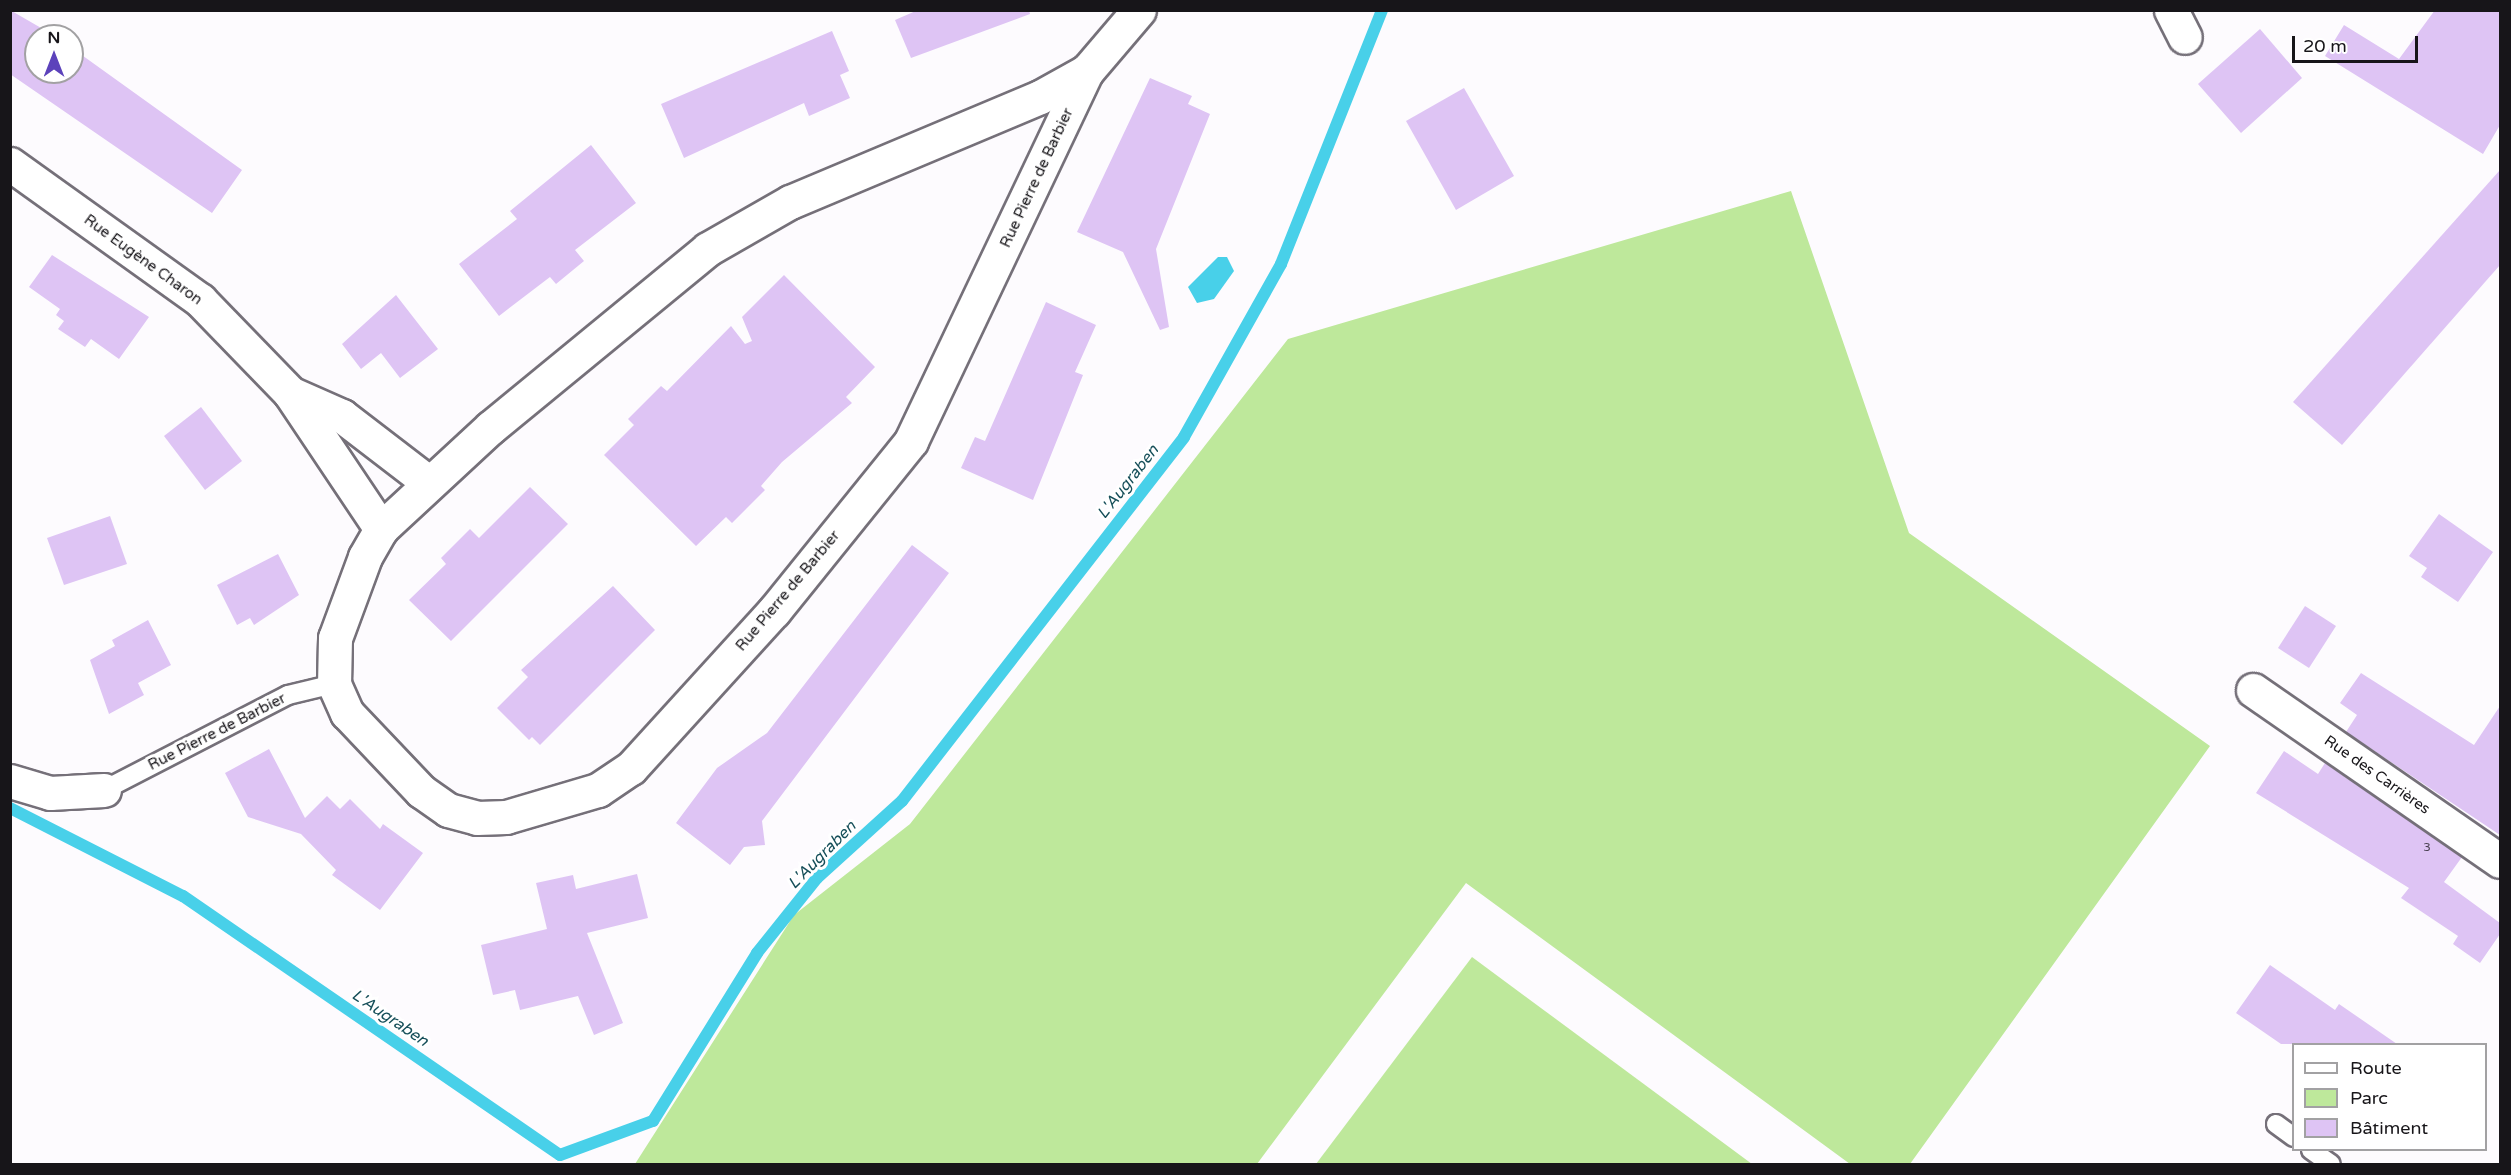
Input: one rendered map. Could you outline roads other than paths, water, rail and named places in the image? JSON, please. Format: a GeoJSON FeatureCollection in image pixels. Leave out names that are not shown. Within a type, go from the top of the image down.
{"type":"FeatureCollection","features":[{"type":"Feature","properties":{"kind":"street","name":"Rue Pierre de Barbier"},"geometry":{"type":"LineString","coordinates":[[1087,72],[1030,102],[752,220],[599,335],[428,482],[381,529],[365,557],[335,638],[334,684],[347,713],[421,792],[448,810],[477,818],[506,817],[598,790],[632,768],[774,611],[911,441],[1087,72],[1139,10]]}},
{"type":"Feature","properties":{"kind":"street","name":"Rue Eugène Charon"},"geometry":{"type":"LineString","coordinates":[[10,164],[200,300],[290,393],[381,529]]}},
{"type":"Feature","properties":{"kind":"street","name":"Rue Eugène Charon"},"geometry":{"type":"LineString","coordinates":[[290,393],[342,416],[428,482]]}},
{"type":"Feature","properties":{"kind":"street","name":"Rue des Carrières"},"geometry":{"type":"LineString","coordinates":[[2253,690],[2500,861]]}},
{"type":"Feature","properties":{"kind":"street"},"geometry":{"type":"LineString","coordinates":[[10,781],[50,793],[104,790]]}},
{"type":"Feature","properties":{"kind":"lane","name":"Rue Pierre de Barbier"},"geometry":{"type":"LineString","coordinates":[[104,790],[288,695],[334,684]]}},
{"type":"Feature","properties":{"kind":"lane"},"geometry":{"type":"LineString","coordinates":[[2276,1124],[2292,1136]]}},
{"type":"Feature","properties":{"kind":"lane"},"geometry":{"type":"LineString","coordinates":[[2314,1151],[2331,1164]]}},
{"type":"Feature","properties":{"kind":"water"},"geometry":{"type":"Polygon","coordinates":[[[1218,257],[1227,257],[1234,271],[1214,299],[1197,303],[1188,287],[1218,257]]]}},
{"type":"Feature","properties":{"kind":"waterway","name":"L'Augraben"},"geometry":{"type":"LineString","coordinates":[[10,808],[183,896],[560,1155],[653,1121],[757,953],[817,878],[902,801],[1184,437],[1281,264],[1382,10]]}}]}
